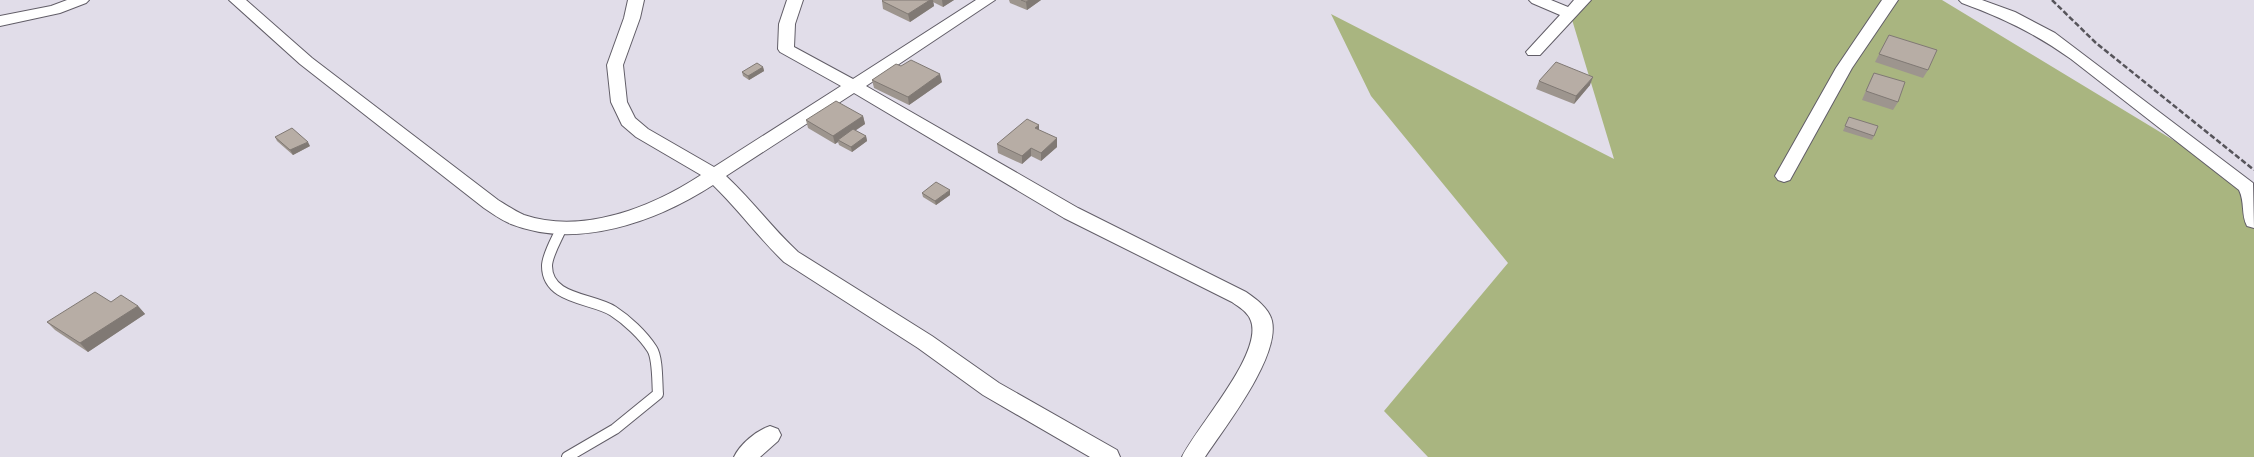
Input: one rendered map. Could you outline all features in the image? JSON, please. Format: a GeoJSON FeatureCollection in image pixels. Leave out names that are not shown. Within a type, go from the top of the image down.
{"type":"FeatureCollection","features":[{"type":"Feature","properties":{"kind":"street"},"geometry":{"type":"LineString","coordinates":[[0,21],[55,10],[81,0]]}},
{"type":"Feature","properties":{"kind":"street"},"geometry":{"type":"LineString","coordinates":[[237,0],[306,61],[491,204],[522,220],[561,229],[591,227],[639,214],[687,193],[987,0]]}},
{"type":"Feature","properties":{"kind":"street"},"geometry":{"type":"LineString","coordinates":[[636,0],[632,18],[615,65],[619,102],[628,121],[642,133],[714,176],[741,202],[773,240],[792,257],[925,342],[991,389],[1109,457]]}},
{"type":"Feature","properties":{"kind":"street"},"geometry":{"type":"LineString","coordinates":[[794,0],[791,6],[785,43],[786,49],[854,86],[1071,213],[1239,296],[1253,307],[1262,321],[1261,342],[1254,364],[1193,457]]}},
{"type":"Feature","properties":{"kind":"street"},"geometry":{"type":"LineString","coordinates":[[1537,0],[1570,13]]}},
{"type":"Feature","properties":{"kind":"street"},"geometry":{"type":"LineString","coordinates":[[1534,52],[1583,0]]}},
{"type":"Feature","properties":{"kind":"street"},"geometry":{"type":"LineString","coordinates":[[1784,176],[1844,68],[1890,0]]}},
{"type":"Feature","properties":{"kind":"street"},"geometry":{"type":"LineString","coordinates":[[1967,0],[2009,15],[2048,36],[2077,56],[2247,187],[2253,200],[2254,221]]}},
{"type":"Feature","properties":{"kind":"street"},"geometry":{"type":"LineString","coordinates":[[745,457],[770,435]]}},
{"type":"Feature","properties":{"kind":"lane"},"geometry":{"type":"LineString","coordinates":[[561,229],[548,265],[549,277],[561,291],[580,300],[612,310],[635,329],[653,350],[658,376],[658,394],[642,410],[600,441],[567,457]]}},
{"type":"Feature","properties":{"kind":"green space"},"geometry":{"type":"Polygon","coordinates":[[[1583,0],[1942,0],[2231,175],[2254,200],[2254,457],[1428,457],[1384,411],[1508,263],[1371,96],[1331,14],[1614,159],[1570,13],[1583,0]]]}},
{"type":"Feature","properties":{"kind":"building"},"geometry":{"type":"Polygon","coordinates":[[[930,0],[908,14],[882,1],[930,0]]]}},
{"type":"Feature","properties":{"kind":"building"},"geometry":{"type":"Polygon","coordinates":[[[1889,35],[1937,50],[1928,70],[1879,54],[1889,35]]]}},
{"type":"Feature","properties":{"kind":"building"},"geometry":{"type":"Polygon","coordinates":[[[911,60],[940,74],[908,97],[872,80],[896,64],[901,66],[911,60]]]}},
{"type":"Feature","properties":{"kind":"building"},"geometry":{"type":"Polygon","coordinates":[[[1556,62],[1593,77],[1576,96],[1539,81],[1556,62]]]}},
{"type":"Feature","properties":{"kind":"building"},"geometry":{"type":"Polygon","coordinates":[[[757,63],[763,67],[748,76],[742,72],[757,63]]]}},
{"type":"Feature","properties":{"kind":"building"},"geometry":{"type":"Polygon","coordinates":[[[1874,73],[1905,82],[1898,102],[1866,91],[1874,73]]]}},
{"type":"Feature","properties":{"kind":"building"},"geometry":{"type":"Polygon","coordinates":[[[836,101],[863,116],[833,136],[806,120],[836,101]]]}},
{"type":"Feature","properties":{"kind":"building"},"geometry":{"type":"Polygon","coordinates":[[[1849,117],[1878,126],[1874,136],[1845,126],[1849,117]]]}},
{"type":"Feature","properties":{"kind":"building"},"geometry":{"type":"Polygon","coordinates":[[[1027,119],[1039,125],[1035,128],[1057,138],[1041,153],[1031,148],[1022,156],[997,144],[1027,119]]]}},
{"type":"Feature","properties":{"kind":"building"},"geometry":{"type":"Polygon","coordinates":[[[292,128],[308,142],[290,150],[275,137],[292,128]]]}},
{"type":"Feature","properties":{"kind":"building"},"geometry":{"type":"Polygon","coordinates":[[[853,129],[866,136],[851,147],[838,140],[853,129]]]}},
{"type":"Feature","properties":{"kind":"building"},"geometry":{"type":"Polygon","coordinates":[[[936,182],[950,190],[935,201],[922,193],[936,182]]]}},
{"type":"Feature","properties":{"kind":"building"},"geometry":{"type":"Polygon","coordinates":[[[95,292],[111,302],[121,295],[138,306],[80,343],[47,322],[95,292]]]}},
{"type":"Feature","properties":{"kind":"railway"},"geometry":{"type":"LineString","coordinates":[[2052,0],[2096,43],[2254,170]]}}]}
